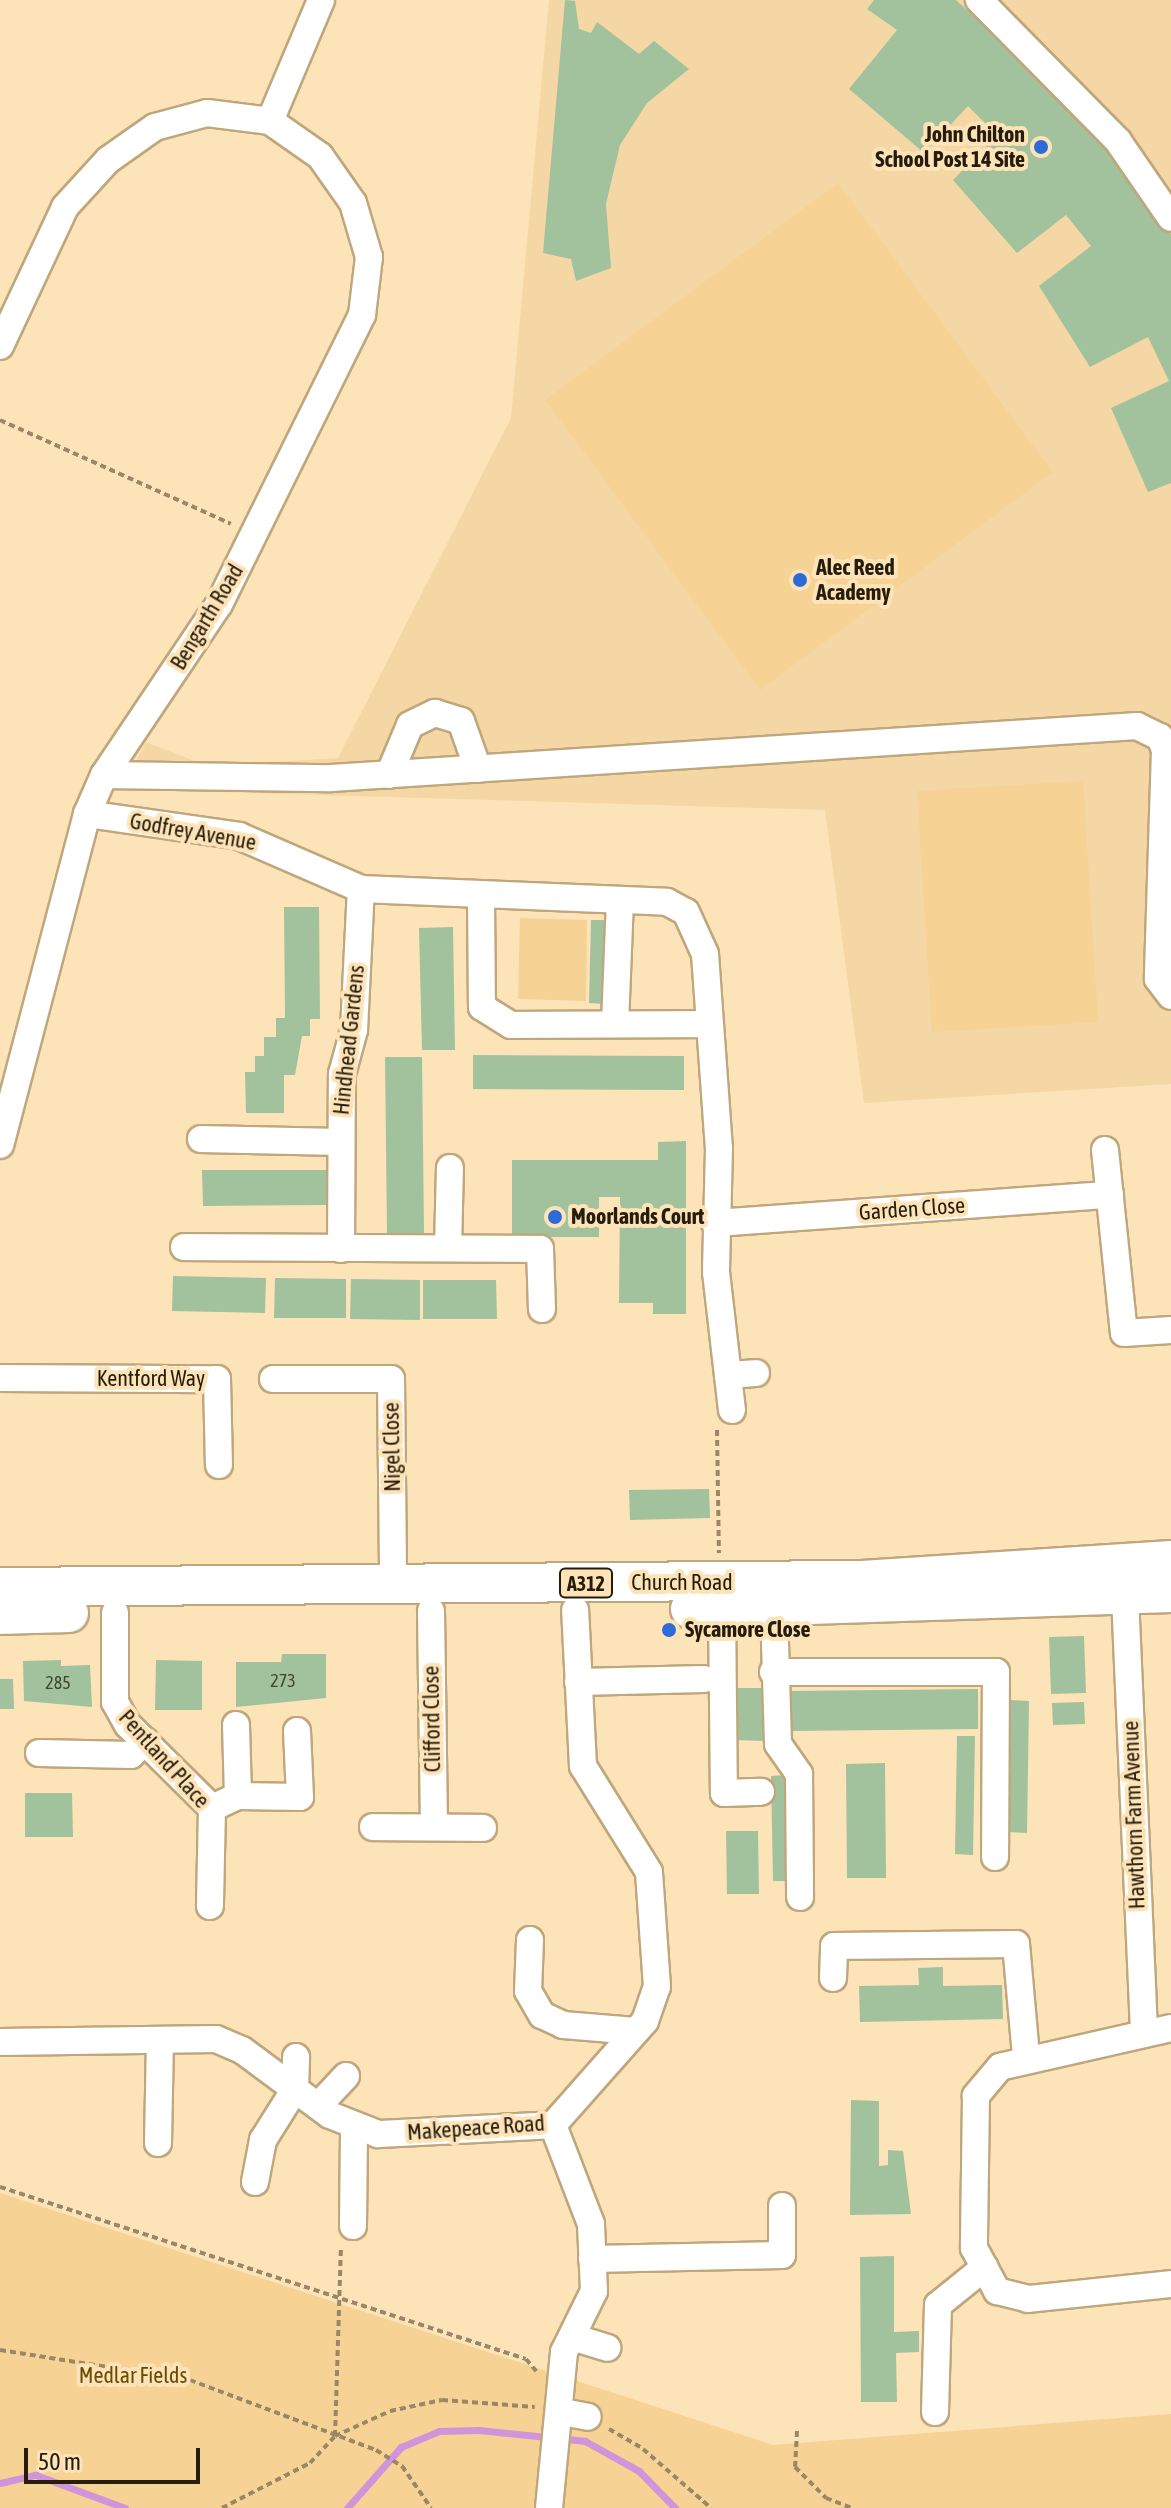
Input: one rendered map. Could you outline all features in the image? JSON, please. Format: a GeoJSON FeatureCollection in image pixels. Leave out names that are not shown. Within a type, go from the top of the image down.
{"type":"FeatureCollection","features":[{"type":"Feature","properties":{"kind":"highway","name":"Church Road"},"geometry":{"type":"LineString","coordinates":[[0,1587],[950,1578],[1171,1560]]}},
{"type":"Feature","properties":{"kind":"highway","name":"Church Road"},"geometry":{"type":"LineString","coordinates":[[0,1615],[774,1609],[1171,1593]]}},
{"type":"Feature","properties":{"kind":"street"},"geometry":{"type":"LineString","coordinates":[[0,346],[7,308],[65,207],[108,160],[155,127],[207,113],[270,121],[321,0]]}},
{"type":"Feature","properties":{"kind":"street"},"geometry":{"type":"LineString","coordinates":[[979,0],[1118,141],[1171,218]]}},
{"type":"Feature","properties":{"kind":"street","name":"Bengarth Road"},"geometry":{"type":"LineString","coordinates":[[0,1145],[87,814],[104,775],[219,604],[362,315],[369,257],[353,203],[320,156],[270,121]]}},
{"type":"Feature","properties":{"kind":"street"},"geometry":{"type":"LineString","coordinates":[[389,775],[410,725],[435,713],[461,721],[478,769]]}},
{"type":"Feature","properties":{"kind":"street"},"geometry":{"type":"LineString","coordinates":[[104,775],[389,775],[1149,729],[1165,750],[1158,979],[1171,996]]}},
{"type":"Feature","properties":{"kind":"street","name":"Godfrey Avenue"},"geometry":{"type":"LineString","coordinates":[[87,814],[239,836],[361,889],[481,897],[667,902],[699,931],[719,1148],[715,1223],[732,1410]]}},
{"type":"Feature","properties":{"kind":"street","name":"Hindhead Gardens"},"geometry":{"type":"LineString","coordinates":[[341,1249],[340,1142],[361,889]]}},
{"type":"Feature","properties":{"kind":"street"},"geometry":{"type":"LineString","coordinates":[[481,897],[482,1007],[511,1025],[709,1024]]}},
{"type":"Feature","properties":{"kind":"street"},"geometry":{"type":"LineString","coordinates":[[615,1024],[620,901]]}},
{"type":"Feature","properties":{"kind":"street","name":"Hindhead Gardens"},"geometry":{"type":"LineString","coordinates":[[201,1139],[340,1142]]}},
{"type":"Feature","properties":{"kind":"street"},"geometry":{"type":"LineString","coordinates":[[1105,1150],[1124,1333],[1171,1330]]}},
{"type":"Feature","properties":{"kind":"street"},"geometry":{"type":"LineString","coordinates":[[448,1248],[450,1168]]}},
{"type":"Feature","properties":{"kind":"street","name":"Garden Close"},"geometry":{"type":"LineString","coordinates":[[715,1223],[1110,1195]]}},
{"type":"Feature","properties":{"kind":"street"},"geometry":{"type":"LineString","coordinates":[[184,1247],[540,1249],[542,1309]]}},
{"type":"Feature","properties":{"kind":"street"},"geometry":{"type":"LineString","coordinates":[[728,1375],[756,1373]]}},
{"type":"Feature","properties":{"kind":"street","name":"Kentford Way"},"geometry":{"type":"LineString","coordinates":[[0,1378],[217,1379],[219,1465]]}},
{"type":"Feature","properties":{"kind":"street","name":"Nigel Close"},"geometry":{"type":"LineString","coordinates":[[273,1379],[391,1379],[393,1585]]}},
{"type":"Feature","properties":{"kind":"street","name":"Hawthorn Farm Avenue"},"geometry":{"type":"LineString","coordinates":[[1125,1596],[1144,2033]]}},
{"type":"Feature","properties":{"kind":"street"},"geometry":{"type":"LineString","coordinates":[[722,1609],[724,1793],[761,1792]]}},
{"type":"Feature","properties":{"kind":"street"},"geometry":{"type":"LineString","coordinates":[[774,1609],[773,1672],[778,1744],[799,1774],[800,1897]]}},
{"type":"Feature","properties":{"kind":"street","name":"Makepeace Road"},"geometry":{"type":"LineString","coordinates":[[0,2042],[216,2039],[318,2106],[354,2127],[378,2134],[553,2125],[636,2031],[657,1987],[654,1889],[583,1766],[575,1610]]}},
{"type":"Feature","properties":{"kind":"street","name":"Clifford Close"},"geometry":{"type":"LineString","coordinates":[[431,1611],[434,1827]]}},
{"type":"Feature","properties":{"kind":"street","name":"Pentland Place"},"geometry":{"type":"LineString","coordinates":[[115,1613],[115,1702],[145,1741],[212,1808],[210,1906]]}},
{"type":"Feature","properties":{"kind":"street"},"geometry":{"type":"LineString","coordinates":[[773,1672],[996,1672],[995,1857]]}},
{"type":"Feature","properties":{"kind":"street"},"geometry":{"type":"LineString","coordinates":[[578,1682],[704,1679]]}},
{"type":"Feature","properties":{"kind":"street"},"geometry":{"type":"LineString","coordinates":[[236,1725],[238,1796]]}},
{"type":"Feature","properties":{"kind":"street"},"geometry":{"type":"LineString","coordinates":[[212,1808],[238,1796],[300,1797],[297,1731]]}},
{"type":"Feature","properties":{"kind":"street"},"geometry":{"type":"LineString","coordinates":[[39,1753],[131,1755],[145,1741]]}},
{"type":"Feature","properties":{"kind":"street"},"geometry":{"type":"LineString","coordinates":[[373,1827],[483,1828]]}},
{"type":"Feature","properties":{"kind":"street"},"geometry":{"type":"LineString","coordinates":[[530,1940],[528,1991],[542,2015],[563,2025],[636,2031]]}},
{"type":"Feature","properties":{"kind":"street"},"geometry":{"type":"LineString","coordinates":[[833,1978],[834,1946],[1016,1944],[1026,2057]]}},
{"type":"Feature","properties":{"kind":"street"},"geometry":{"type":"LineString","coordinates":[[1171,2028],[1026,2057],[1000,2067],[976,2096],[974,2248],[997,2291],[1028,2299],[1171,2284]]}},
{"type":"Feature","properties":{"kind":"street"},"geometry":{"type":"LineString","coordinates":[[158,2143],[160,2040]]}},
{"type":"Feature","properties":{"kind":"street"},"geometry":{"type":"LineString","coordinates":[[255,2182],[263,2140],[295,2089],[296,2057]]}},
{"type":"Feature","properties":{"kind":"street"},"geometry":{"type":"LineString","coordinates":[[318,2106],[346,2076]]}},
{"type":"Feature","properties":{"kind":"street"},"geometry":{"type":"LineString","coordinates":[[549,2508],[556,2450],[566,2416],[568,2345],[594,2291],[591,2224],[553,2125]]}},
{"type":"Feature","properties":{"kind":"street"},"geometry":{"type":"LineString","coordinates":[[353,2226],[354,2127]]}},
{"type":"Feature","properties":{"kind":"street"},"geometry":{"type":"LineString","coordinates":[[592,2259],[782,2255],[782,2206]]}},
{"type":"Feature","properties":{"kind":"street"},"geometry":{"type":"LineString","coordinates":[[935,2412],[938,2305],[985,2267]]}},
{"type":"Feature","properties":{"kind":"street"},"geometry":{"type":"LineString","coordinates":[[568,2345],[607,2348]]}},
{"type":"Feature","properties":{"kind":"path"},"geometry":{"type":"LineString","coordinates":[[0,420],[254,536]]}},
{"type":"Feature","properties":{"kind":"path"},"geometry":{"type":"LineString","coordinates":[[720,1564],[716,1412],[732,1410]]}},
{"type":"Feature","properties":{"kind":"path"},"geometry":{"type":"LineString","coordinates":[[0,2187],[526,2359],[537,2388]]}},
{"type":"Feature","properties":{"kind":"path"},"geometry":{"type":"LineString","coordinates":[[335,2436],[341,2233],[353,2226]]}},
{"type":"Feature","properties":{"kind":"path"},"geometry":{"type":"LineString","coordinates":[[0,2350],[190,2380],[376,2450],[402,2466],[431,2508]]}},
{"type":"Feature","properties":{"kind":"path"},"geometry":{"type":"LineString","coordinates":[[534,2407],[536,2397]]}},
{"type":"Feature","properties":{"kind":"path"},"geometry":{"type":"LineString","coordinates":[[222,2508],[310,2463],[335,2436],[390,2411],[442,2400],[534,2407],[566,2416],[643,2449],[711,2508]]}},
{"type":"Feature","properties":{"kind":"path"},"geometry":{"type":"LineString","coordinates":[[797,2431],[795,2467],[826,2498],[852,2508]]}},
{"type":"Feature","properties":{"kind":"shaded area","name":"Alec Reed Academy"},"geometry":{"type":"Polygon","coordinates":[[[549,0],[1171,0],[1171,1084],[864,1103],[825,810],[121,789],[146,742],[207,766],[338,758],[511,418],[549,0]]]}},
{"type":"Feature","properties":{"kind":"green space"},"geometry":{"type":"Polygon","coordinates":[[[838,183],[1053,472],[760,690],[545,400],[838,183]]]}},
{"type":"Feature","properties":{"kind":"green space"},"geometry":{"type":"Polygon","coordinates":[[[1083,781],[1098,1022],[932,1032],[917,791],[1083,781]]]}},
{"type":"Feature","properties":{"kind":"green space"},"geometry":{"type":"Polygon","coordinates":[[[520,918],[587,920],[586,1001],[518,999],[520,918]]]}},
{"type":"Feature","properties":{"kind":"green space","name":"Medlar Fields"},"geometry":{"type":"Polygon","coordinates":[[[0,2193],[773,2445],[1171,2414],[1171,2508],[0,2508],[0,2193]]]}},
{"type":"Feature","properties":{"kind":"building"},"geometry":{"type":"Polygon","coordinates":[[[565,0],[575,1],[579,29],[591,33],[597,22],[639,54],[654,41],[689,69],[647,103],[620,145],[606,204],[611,268],[576,281],[571,259],[543,253],[565,0]]]}},
{"type":"Feature","properties":{"kind":"building"},"geometry":{"type":"Polygon","coordinates":[[[874,0],[956,0],[1075,110],[1152,202],[1171,235],[1171,483],[1148,492],[1111,408],[1169,381],[1148,337],[1090,367],[1039,286],[1091,246],[1066,215],[1017,253],[953,180],[997,135],[968,106],[924,153],[849,89],[897,30],[867,9],[874,0]]]}},
{"type":"Feature","properties":{"kind":"building"},"geometry":{"type":"Polygon","coordinates":[[[284,907],[319,907],[320,1019],[310,1019],[310,1036],[302,1036],[295,1075],[284,1075],[284,1113],[246,1113],[245,1072],[255,1072],[255,1056],[264,1056],[264,1037],[276,1037],[276,1018],[285,1018],[284,907]]]}},
{"type":"Feature","properties":{"kind":"building"},"geometry":{"type":"Polygon","coordinates":[[[591,920],[608,920],[606,1004],[589,1003],[591,920]]]}},
{"type":"Feature","properties":{"kind":"building"},"geometry":{"type":"Polygon","coordinates":[[[453,927],[455,1050],[422,1050],[419,928],[453,927]]]}},
{"type":"Feature","properties":{"kind":"building"},"geometry":{"type":"Polygon","coordinates":[[[473,1055],[684,1056],[684,1090],[473,1089],[473,1055]]]}},
{"type":"Feature","properties":{"kind":"building"},"geometry":{"type":"Polygon","coordinates":[[[385,1057],[422,1057],[424,1233],[387,1233],[385,1057]]]}},
{"type":"Feature","properties":{"kind":"building","name":"Moorlands Court"},"geometry":{"type":"Polygon","coordinates":[[[686,1141],[686,1314],[653,1314],[653,1303],[619,1303],[620,1197],[599,1197],[599,1237],[512,1237],[512,1160],[658,1160],[658,1142],[686,1141]]]}},
{"type":"Feature","properties":{"kind":"building"},"geometry":{"type":"Polygon","coordinates":[[[202,1170],[326,1170],[326,1205],[203,1206],[202,1170]]]}},
{"type":"Feature","properties":{"kind":"building"},"geometry":{"type":"Polygon","coordinates":[[[173,1276],[266,1278],[265,1313],[172,1311],[173,1276]]]}},
{"type":"Feature","properties":{"kind":"building"},"geometry":{"type":"Polygon","coordinates":[[[275,1278],[346,1279],[346,1318],[274,1318],[275,1278]]]}},
{"type":"Feature","properties":{"kind":"building"},"geometry":{"type":"Polygon","coordinates":[[[351,1279],[420,1280],[420,1320],[350,1319],[351,1279]]]}},
{"type":"Feature","properties":{"kind":"building"},"geometry":{"type":"Polygon","coordinates":[[[423,1280],[496,1280],[497,1319],[423,1319],[423,1280]]]}},
{"type":"Feature","properties":{"kind":"building"},"geometry":{"type":"Polygon","coordinates":[[[709,1489],[710,1518],[630,1520],[629,1490],[709,1489]]]}},
{"type":"Feature","properties":{"kind":"building"},"geometry":{"type":"Polygon","coordinates":[[[1084,1636],[1086,1693],[1051,1694],[1049,1637],[1084,1636]]]}},
{"type":"Feature","properties":{"kind":"building"},"geometry":{"type":"Polygon","coordinates":[[[282,1654],[326,1654],[326,1698],[236,1707],[236,1662],[281,1662],[282,1654]]]}},
{"type":"Feature","properties":{"kind":"building"},"geometry":{"type":"Polygon","coordinates":[[[61,1660],[61,1666],[90,1665],[92,1707],[24,1701],[23,1661],[61,1660]]]}},
{"type":"Feature","properties":{"kind":"building"},"geometry":{"type":"Polygon","coordinates":[[[156,1660],[202,1661],[202,1710],[155,1710],[156,1660]]]}},
{"type":"Feature","properties":{"kind":"building"},"geometry":{"type":"Polygon","coordinates":[[[0,1679],[13,1679],[14,1709],[0,1709],[0,1679]]]}},
{"type":"Feature","properties":{"kind":"building"},"geometry":{"type":"Polygon","coordinates":[[[734,1688],[765,1688],[764,1741],[734,1740],[734,1688]]]}},
{"type":"Feature","properties":{"kind":"building"},"geometry":{"type":"Polygon","coordinates":[[[978,1689],[978,1729],[791,1731],[791,1691],[978,1689]]]}},
{"type":"Feature","properties":{"kind":"building"},"geometry":{"type":"Polygon","coordinates":[[[1011,1700],[1029,1701],[1027,1833],[1009,1832],[1011,1700]]]}},
{"type":"Feature","properties":{"kind":"building"},"geometry":{"type":"Polygon","coordinates":[[[1084,1702],[1085,1724],[1053,1725],[1052,1703],[1084,1702]]]}},
{"type":"Feature","properties":{"kind":"building"},"geometry":{"type":"Polygon","coordinates":[[[957,1736],[975,1736],[973,1855],[955,1854],[957,1736]]]}},
{"type":"Feature","properties":{"kind":"building"},"geometry":{"type":"Polygon","coordinates":[[[885,1763],[886,1878],[847,1878],[846,1764],[885,1763]]]}},
{"type":"Feature","properties":{"kind":"building"},"geometry":{"type":"Polygon","coordinates":[[[787,1775],[789,1881],[773,1881],[771,1776],[787,1775]]]}},
{"type":"Feature","properties":{"kind":"building"},"geometry":{"type":"Polygon","coordinates":[[[25,1793],[72,1793],[73,1837],[25,1837],[25,1793]]]}},
{"type":"Feature","properties":{"kind":"building"},"geometry":{"type":"Polygon","coordinates":[[[726,1831],[758,1831],[759,1894],[727,1894],[726,1831]]]}},
{"type":"Feature","properties":{"kind":"building"},"geometry":{"type":"Polygon","coordinates":[[[943,1967],[943,1986],[1002,1985],[1003,2019],[860,2022],[859,1986],[919,1985],[918,1968],[943,1967]]]}},
{"type":"Feature","properties":{"kind":"building"},"geometry":{"type":"Polygon","coordinates":[[[851,2100],[879,2101],[879,2166],[888,2165],[888,2150],[903,2151],[911,2214],[850,2215],[851,2100]]]}},
{"type":"Feature","properties":{"kind":"building"},"geometry":{"type":"Polygon","coordinates":[[[894,2256],[894,2332],[919,2331],[919,2352],[896,2353],[897,2402],[861,2402],[860,2257],[894,2256]]]}},
{"type":"Feature","properties":{"kind":"waterway"},"geometry":{"type":"LineString","coordinates":[[347,2508],[401,2447],[439,2431],[479,2430],[585,2441],[639,2471],[675,2508]]}},
{"type":"Feature","properties":{"kind":"waterway"},"geometry":{"type":"LineString","coordinates":[[0,2483],[36,2475],[125,2508]]}},
{"type":"Feature","properties":{"kind":"place","name":"John Chilton School Post 14 Site"},"geometry":{"type":"Point","coordinates":[1041,147]}},
{"type":"Feature","properties":{"kind":"place","name":"Alec Reed Academy"},"geometry":{"type":"Point","coordinates":[800,580]}},
{"type":"Feature","properties":{"kind":"place","name":"Moorlands Court"},"geometry":{"type":"Point","coordinates":[555,1217]}},
{"type":"Feature","properties":{"kind":"place","name":"Sycamore Close"},"geometry":{"type":"Point","coordinates":[669,1630]}}]}
